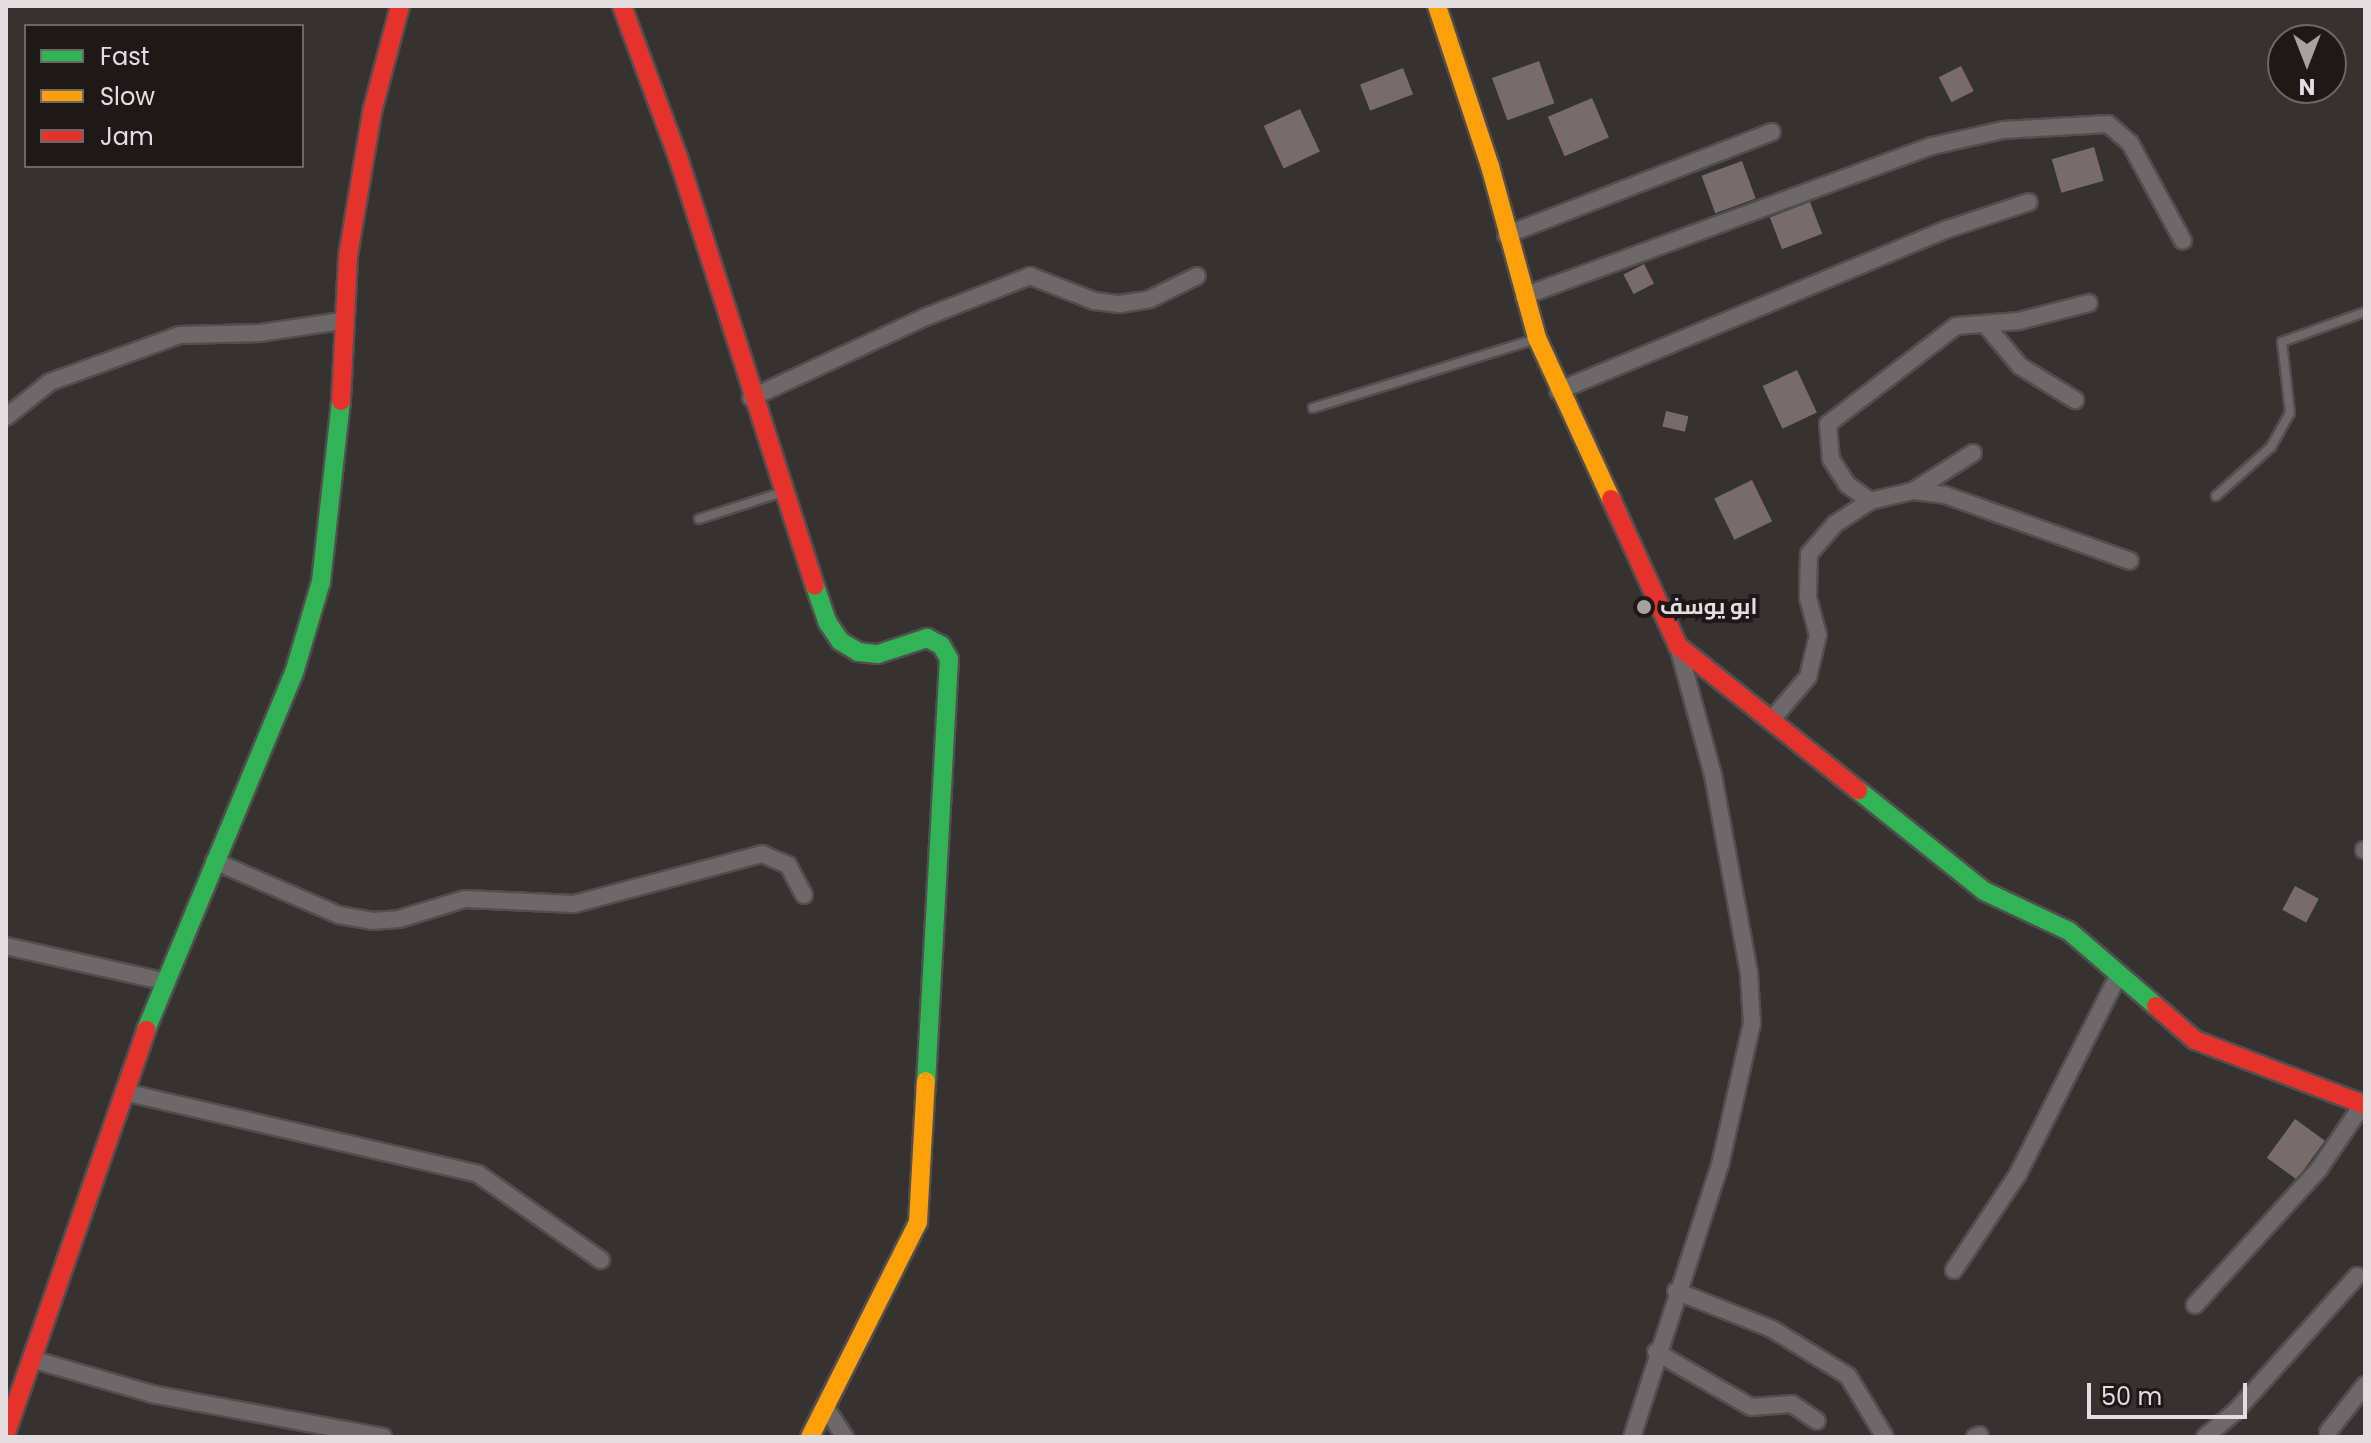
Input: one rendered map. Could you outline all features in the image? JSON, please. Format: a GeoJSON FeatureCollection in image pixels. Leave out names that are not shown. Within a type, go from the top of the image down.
{"type":"FeatureCollection","features":[{"type":"Feature","properties":{"kind":"street"},"geometry":{"type":"LineString","coordinates":[[6,1433],[163,981],[294,673],[321,582],[340,432],[341,321],[372,112],[400,6]]}},
{"type":"Feature","properties":{"kind":"street"},"geometry":{"type":"LineString","coordinates":[[622,6],[678,157],[781,493],[828,623],[840,641],[868,654],[931,639],[944,647],[949,664],[918,1222],[810,1437]]}},
{"type":"Feature","properties":{"kind":"street"},"geometry":{"type":"LineString","coordinates":[[1437,6],[1490,166],[1506,235],[1537,338],[1558,391],[1678,646],[1713,775],[1749,973],[1752,1023],[1720,1165],[1656,1352],[1632,1437]]}},
{"type":"Feature","properties":{"kind":"street"},"geometry":{"type":"LineString","coordinates":[[1524,296],[1918,151],[2003,130],[2108,124],[2130,143],[2183,241]]}},
{"type":"Feature","properties":{"kind":"street"},"geometry":{"type":"LineString","coordinates":[[1506,235],[1772,132]]}},
{"type":"Feature","properties":{"kind":"street"},"geometry":{"type":"LineString","coordinates":[[1558,391],[1948,229],[2029,202]]}},
{"type":"Feature","properties":{"kind":"street"},"geometry":{"type":"LineString","coordinates":[[751,398],[928,316],[1030,276],[1094,301],[1120,304],[1150,299],[1197,276]]}},
{"type":"Feature","properties":{"kind":"street"},"geometry":{"type":"LineString","coordinates":[[1870,501],[1847,484],[1831,459],[1828,424],[1956,326],[2019,321],[2089,303]]}},
{"type":"Feature","properties":{"kind":"street"},"geometry":{"type":"LineString","coordinates":[[6,417],[50,382],[180,335],[260,333],[341,321]]}},
{"type":"Feature","properties":{"kind":"street"},"geometry":{"type":"LineString","coordinates":[[1985,324],[2020,366],[2075,400]]}},
{"type":"Feature","properties":{"kind":"street"},"geometry":{"type":"LineString","coordinates":[[1774,717],[1808,677],[1818,635],[1808,597],[1809,554],[1835,524],[1870,501],[1913,491],[1973,453]]}},
{"type":"Feature","properties":{"kind":"street"},"geometry":{"type":"LineString","coordinates":[[1913,491],[1945,495],[2130,561]]}},
{"type":"Feature","properties":{"kind":"street"},"geometry":{"type":"LineString","coordinates":[[1678,646],[1774,717],[1984,891],[2069,931],[2117,978],[2195,1040],[2364,1104],[2319,1169],[2195,1305]]}},
{"type":"Feature","properties":{"kind":"street"},"geometry":{"type":"LineString","coordinates":[[214,861],[339,915],[372,921],[399,919],[465,899],[574,904],[762,854],[788,865],[804,895]]}},
{"type":"Feature","properties":{"kind":"street"},"geometry":{"type":"LineString","coordinates":[[6,946],[163,981]]}},
{"type":"Feature","properties":{"kind":"street"},"geometry":{"type":"LineString","coordinates":[[1954,1270],[2018,1174],[2117,978]]}},
{"type":"Feature","properties":{"kind":"street"},"geometry":{"type":"LineString","coordinates":[[124,1092],[478,1174],[601,1260]]}},
{"type":"Feature","properties":{"kind":"street"},"geometry":{"type":"LineString","coordinates":[[2205,1437],[2235,1412],[2357,1276]]}},
{"type":"Feature","properties":{"kind":"street"},"geometry":{"type":"LineString","coordinates":[[1676,1291],[1772,1329],[1848,1376],[1885,1437]]}},
{"type":"Feature","properties":{"kind":"street"},"geometry":{"type":"LineString","coordinates":[[1656,1352],[1751,1407],[1792,1404],[1817,1421]]}},
{"type":"Feature","properties":{"kind":"street"},"geometry":{"type":"LineString","coordinates":[[31,1359],[152,1394],[383,1437]]}},
{"type":"Feature","properties":{"kind":"street"},"geometry":{"type":"LineString","coordinates":[[2328,1432],[2365,1385]]}},
{"type":"Feature","properties":{"kind":"street"},"geometry":{"type":"LineString","coordinates":[[826,1408],[845,1437]]}},
{"type":"Feature","properties":{"kind":"lane"},"geometry":{"type":"LineString","coordinates":[[2216,496],[2271,447],[2290,413],[2282,342],[2365,312]]}},
{"type":"Feature","properties":{"kind":"lane"},"geometry":{"type":"LineString","coordinates":[[1313,408],[1537,338]]}},
{"type":"Feature","properties":{"kind":"lane"},"geometry":{"type":"LineString","coordinates":[[699,519],[781,493]]}},
{"type":"Feature","properties":{"kind":"building"},"geometry":{"type":"Polygon","coordinates":[[[1539,61],[1554,103],[1507,120],[1492,78],[1539,61]]]}},
{"type":"Feature","properties":{"kind":"building"},"geometry":{"type":"Polygon","coordinates":[[[1961,66],[1974,91],[1951,102],[1939,77],[1961,66]]]}},
{"type":"Feature","properties":{"kind":"building"},"geometry":{"type":"Polygon","coordinates":[[[1403,68],[1413,94],[1370,111],[1360,84],[1403,68]]]}},
{"type":"Feature","properties":{"kind":"building"},"geometry":{"type":"Polygon","coordinates":[[[1592,98],[1609,138],[1565,156],[1548,117],[1592,98]]]}},
{"type":"Feature","properties":{"kind":"building"},"geometry":{"type":"Polygon","coordinates":[[[1300,109],[1320,152],[1284,169],[1264,126],[1300,109]]]}},
{"type":"Feature","properties":{"kind":"building"},"geometry":{"type":"Polygon","coordinates":[[[2094,147],[2104,181],[2061,193],[2052,159],[2094,147]]]}},
{"type":"Feature","properties":{"kind":"building"},"geometry":{"type":"Polygon","coordinates":[[[1742,161],[1756,199],[1715,213],[1702,176],[1742,161]]]}},
{"type":"Feature","properties":{"kind":"building"},"geometry":{"type":"Polygon","coordinates":[[[1810,202],[1822,234],[1782,249],[1770,217],[1810,202]]]}},
{"type":"Feature","properties":{"kind":"building"},"geometry":{"type":"Polygon","coordinates":[[[1644,264],[1654,284],[1633,294],[1624,274],[1644,264]]]}},
{"type":"Feature","properties":{"kind":"building"},"geometry":{"type":"Polygon","coordinates":[[[1797,370],[1817,413],[1782,429],[1763,386],[1797,370]]]}},
{"type":"Feature","properties":{"kind":"building"},"geometry":{"type":"Polygon","coordinates":[[[1666,411],[1688,416],[1685,432],[1662,427],[1666,411]]]}},
{"type":"Feature","properties":{"kind":"building"},"geometry":{"type":"Polygon","coordinates":[[[1752,480],[1772,521],[1734,540],[1714,498],[1752,480]]]}},
{"type":"Feature","properties":{"kind":"building"},"geometry":{"type":"Polygon","coordinates":[[[2295,886],[2319,899],[2306,923],[2282,910],[2295,886]]]}},
{"type":"Feature","properties":{"kind":"building"},"geometry":{"type":"Polygon","coordinates":[[[2295,1119],[2325,1141],[2297,1180],[2267,1158],[2295,1119]]]}},
{"type":"Feature","properties":{"kind":"traffic: fast"},"geometry":{"type":"LineString","coordinates":[[146,1030],[294,673],[321,582],[341,401]]}},
{"type":"Feature","properties":{"kind":"traffic: fast"},"geometry":{"type":"LineString","coordinates":[[815,586],[828,623],[840,641],[858,652],[878,654],[927,638],[941,645],[949,659],[926,1081]]}},
{"type":"Feature","properties":{"kind":"traffic: fast"},"geometry":{"type":"LineString","coordinates":[[1858,790],[1984,891],[2069,931],[2156,1006]]}},
{"type":"Feature","properties":{"kind":"traffic: slow"},"geometry":{"type":"LineString","coordinates":[[1437,6],[1490,166],[1537,338],[1611,499]]}},
{"type":"Feature","properties":{"kind":"traffic: slow"},"geometry":{"type":"LineString","coordinates":[[810,1437],[918,1222],[926,1081]]}},
{"type":"Feature","properties":{"kind":"traffic: jam"},"geometry":{"type":"LineString","coordinates":[[341,401],[348,256],[372,112],[400,6]]}},
{"type":"Feature","properties":{"kind":"traffic: jam"},"geometry":{"type":"LineString","coordinates":[[622,6],[678,157],[815,586]]}},
{"type":"Feature","properties":{"kind":"traffic: jam"},"geometry":{"type":"LineString","coordinates":[[1611,499],[1678,646],[1858,790]]}},
{"type":"Feature","properties":{"kind":"traffic: jam"},"geometry":{"type":"LineString","coordinates":[[2156,1006],[2195,1040],[2365,1105]]}},
{"type":"Feature","properties":{"kind":"traffic: jam"},"geometry":{"type":"LineString","coordinates":[[6,1433],[146,1030]]}},
{"type":"Feature","properties":{"kind":"place","name":"ابو يوسف"},"geometry":{"type":"Point","coordinates":[1644,607]}}]}
